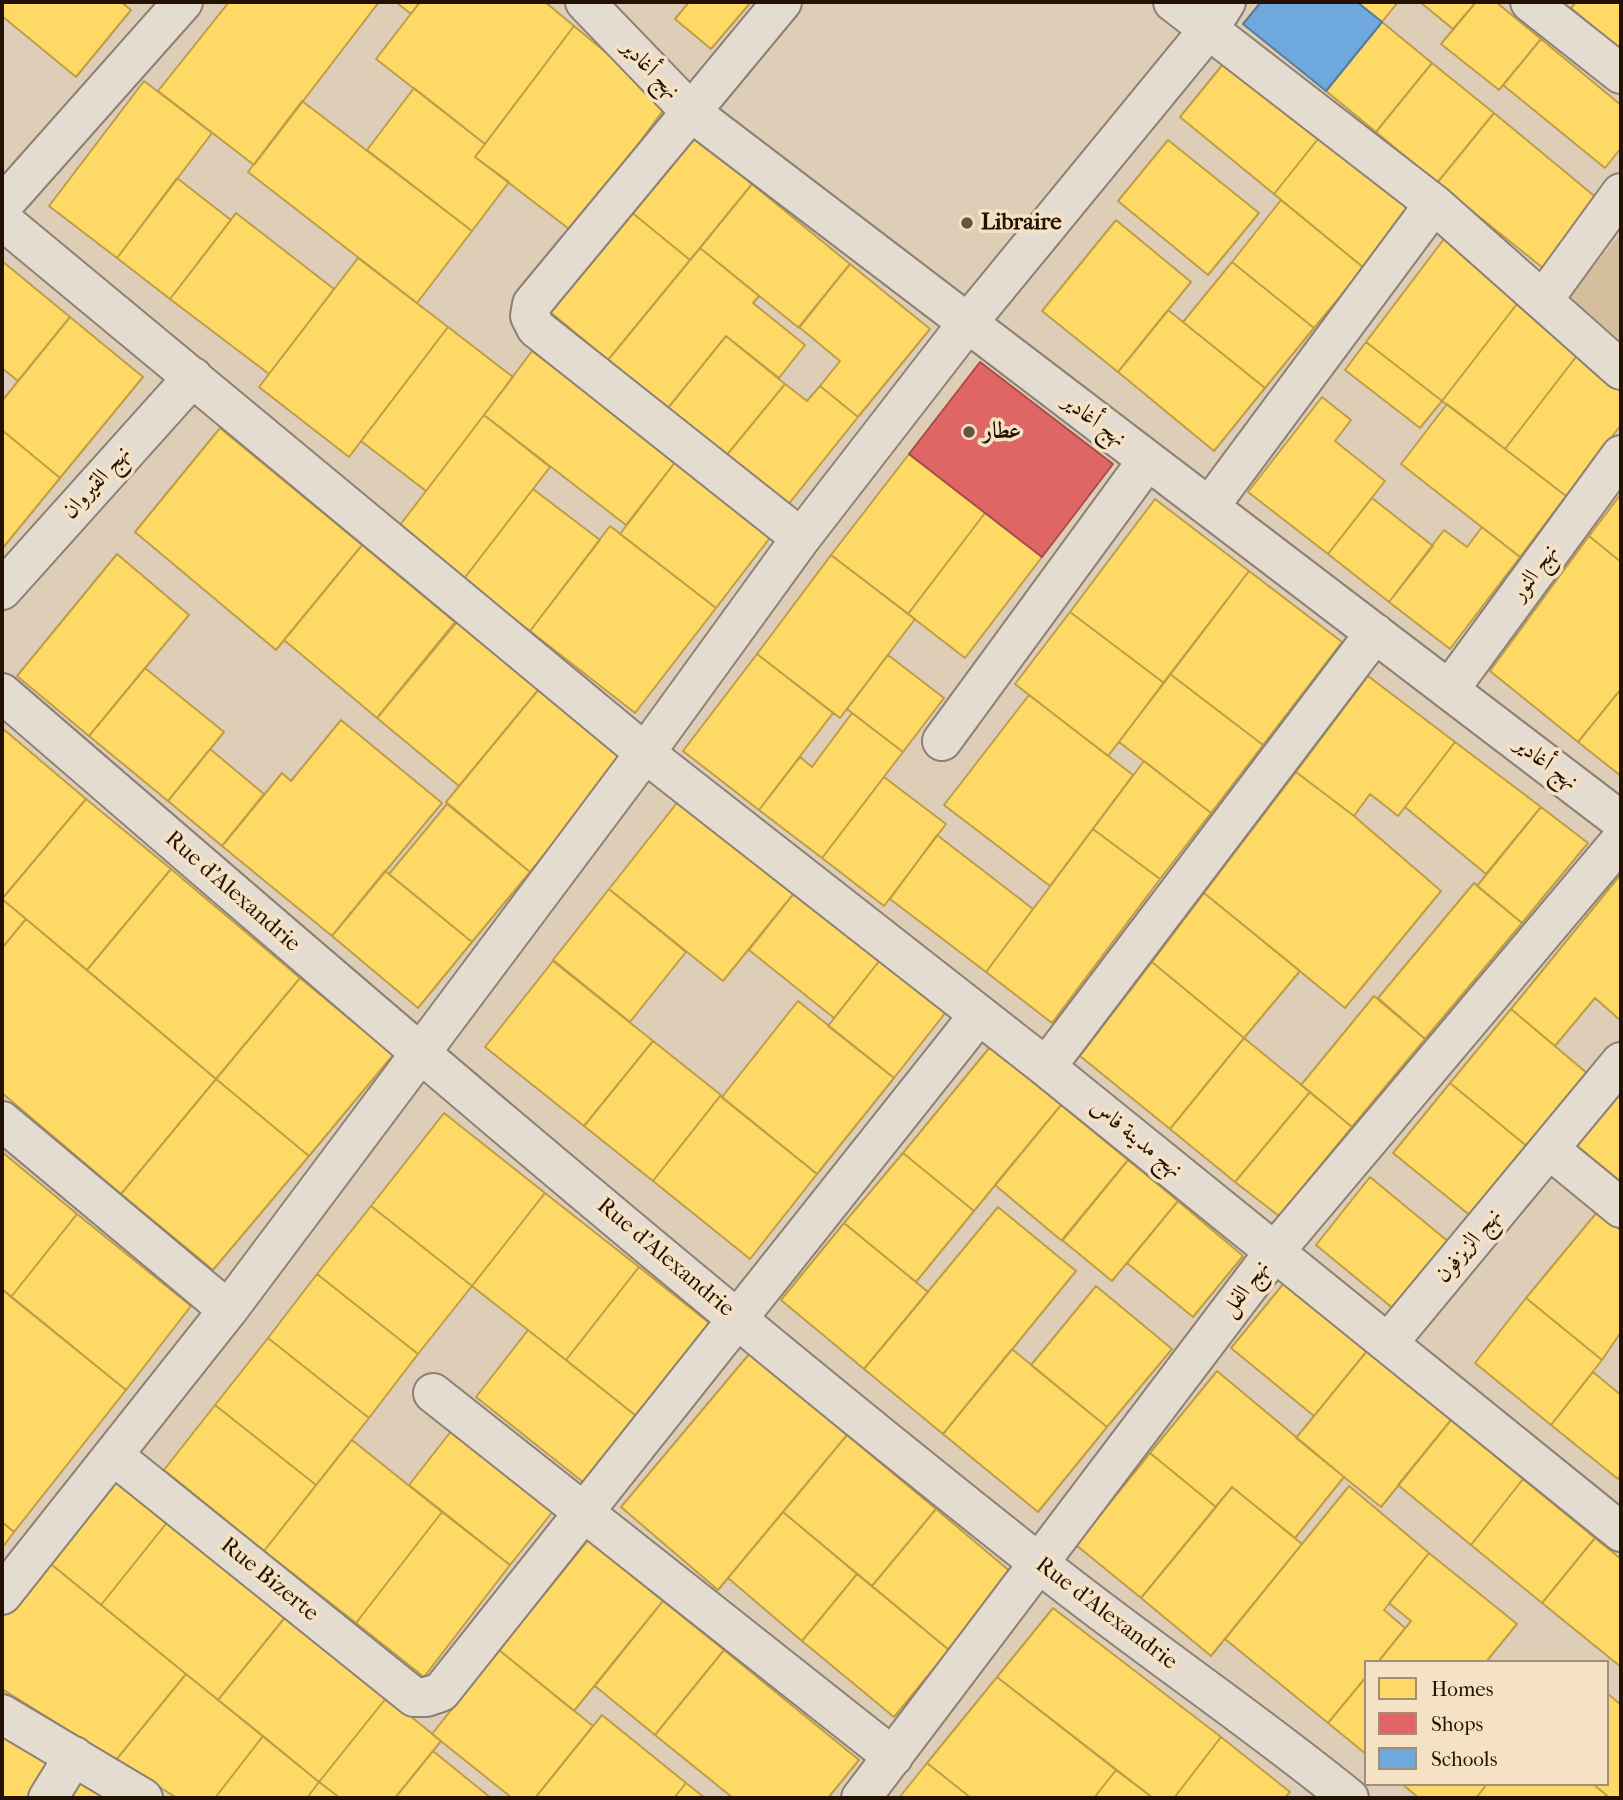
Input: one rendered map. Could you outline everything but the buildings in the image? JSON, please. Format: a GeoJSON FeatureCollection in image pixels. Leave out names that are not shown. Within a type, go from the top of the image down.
{"type":"FeatureCollection","features":[{"type":"Feature","properties":{"kind":"street"},"geometry":{"type":"LineString","coordinates":[[2,206],[183,2]]}},
{"type":"Feature","properties":{"kind":"street","name":"نهج أغادير"},"geometry":{"type":"LineString","coordinates":[[585,2],[691,112],[966,325],[1209,506],[1621,821]]}},
{"type":"Feature","properties":{"kind":"street"},"geometry":{"type":"LineString","coordinates":[[782,2],[533,304],[530,316],[536,328],[801,538]]}},
{"type":"Feature","properties":{"kind":"street"},"geometry":{"type":"LineString","coordinates":[[1173,2],[1217,15],[1621,370]]}},
{"type":"Feature","properties":{"kind":"street"},"geometry":{"type":"LineString","coordinates":[[1530,2],[1621,74]]}},
{"type":"Feature","properties":{"kind":"street"},"geometry":{"type":"LineString","coordinates":[[2,1595],[228,1310],[645,753],[801,538],[966,325],[1217,15]]}},
{"type":"Feature","properties":{"kind":"street"},"geometry":{"type":"LineString","coordinates":[[1543,300],[1621,194]]}},
{"type":"Feature","properties":{"kind":"street"},"geometry":{"type":"LineString","coordinates":[[1209,506],[1434,204]]}},
{"type":"Feature","properties":{"kind":"street","name":"نهج مدينة فاس"},"geometry":{"type":"LineString","coordinates":[[2,220],[645,753],[1046,1068],[1621,1532]]}},
{"type":"Feature","properties":{"kind":"street","name":"نهج القيروان"},"geometry":{"type":"LineString","coordinates":[[2,590],[193,377]]}},
{"type":"Feature","properties":{"kind":"street","name":"نهج النور"},"geometry":{"type":"LineString","coordinates":[[1449,690],[1621,455]]}},
{"type":"Feature","properties":{"kind":"street"},"geometry":{"type":"LineString","coordinates":[[942,741],[1147,461]]}},
{"type":"Feature","properties":{"kind":"street"},"geometry":{"type":"LineString","coordinates":[[1046,1068],[1375,632]]}},
{"type":"Feature","properties":{"kind":"street","name":"Rue d'Alexandrie"},"geometry":{"type":"LineString","coordinates":[[2,693],[419,1054],[737,1318],[1037,1562],[1334,1794]]}},
{"type":"Feature","properties":{"kind":"street","name":"نهج الفل"},"geometry":{"type":"LineString","coordinates":[[861,1798],[1275,1251],[1621,840]]}},
{"type":"Feature","properties":{"kind":"street"},"geometry":{"type":"LineString","coordinates":[[583,1512],[978,1016]]}},
{"type":"Feature","properties":{"kind":"street","name":"نهج الزيزفون"},"geometry":{"type":"LineString","coordinates":[[1388,1343],[1621,1062]]}},
{"type":"Feature","properties":{"kind":"street"},"geometry":{"type":"LineString","coordinates":[[2,1121],[228,1310]]}},
{"type":"Feature","properties":{"kind":"street"},"geometry":{"type":"LineString","coordinates":[[1549,1149],[1621,1208]]}},
{"type":"Feature","properties":{"kind":"street"},"geometry":{"type":"LineString","coordinates":[[433,1393],[893,1757]]}},
{"type":"Feature","properties":{"kind":"street","name":"Rue Bizerte"},"geometry":{"type":"LineString","coordinates":[[114,1455],[414,1697],[426,1698],[441,1692],[453,1680],[583,1512]]}},
{"type":"Feature","properties":{"kind":"street"},"geometry":{"type":"LineString","coordinates":[[2,1714],[143,1798]]}},
{"type":"Feature","properties":{"kind":"street"},"geometry":{"type":"LineString","coordinates":[[48,1798],[74,1756]]}},
{"type":"Feature","properties":{"kind":"shaded area"},"geometry":{"type":"Polygon","coordinates":[[[1621,233],[1621,341],[1568,298],[1621,233]]]}},
{"type":"Feature","properties":{"kind":"place","name":"Libraire"},"geometry":{"type":"Point","coordinates":[967,223]}},
{"type":"Feature","properties":{"kind":"place","name":"عطار"},"geometry":{"type":"Point","coordinates":[969,432]}}]}
